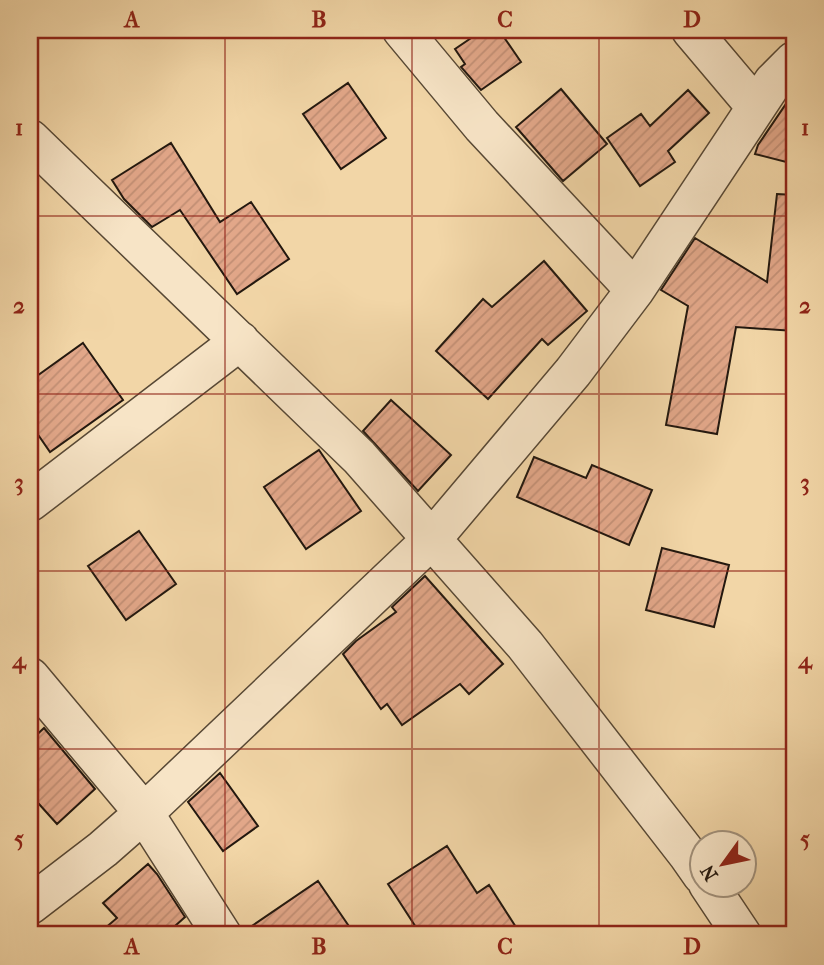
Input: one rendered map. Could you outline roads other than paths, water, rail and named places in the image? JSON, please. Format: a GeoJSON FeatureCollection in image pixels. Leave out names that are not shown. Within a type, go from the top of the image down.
{"type":"FeatureCollection","features":[{"type":"Feature","properties":{"kind":"street"},"geometry":{"type":"LineString","coordinates":[[402,30],[482,126],[635,289]]}},
{"type":"Feature","properties":{"kind":"street"},"geometry":{"type":"LineString","coordinates":[[691,30],[756,107]]}},
{"type":"Feature","properties":{"kind":"street"},"geometry":{"type":"LineString","coordinates":[[30,905],[103,849],[144,813],[432,539],[573,372],[635,289],[773,82],[794,61]]}},
{"type":"Feature","properties":{"kind":"street"},"geometry":{"type":"LineString","coordinates":[[30,139],[359,457],[525,645],[688,855]]}},
{"type":"Feature","properties":{"kind":"street"},"geometry":{"type":"LineString","coordinates":[[30,502],[240,341]]}},
{"type":"Feature","properties":{"kind":"street"},"geometry":{"type":"LineString","coordinates":[[30,677],[144,813],[222,935]]}},
{"type":"Feature","properties":{"kind":"street"},"geometry":{"type":"LineString","coordinates":[[717,898],[742,935]]}}]}
